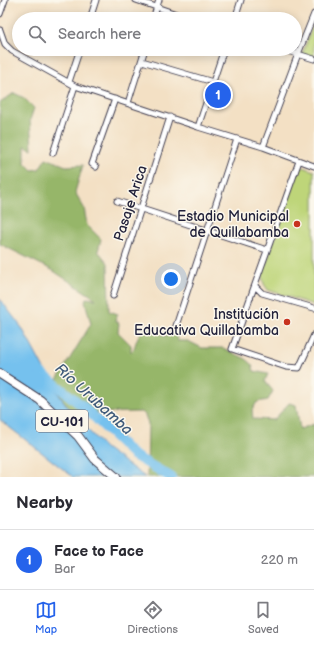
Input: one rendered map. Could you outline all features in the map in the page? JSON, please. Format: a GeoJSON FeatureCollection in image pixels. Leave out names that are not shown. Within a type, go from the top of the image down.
{"type":"FeatureCollection","features":[{"type":"Feature","properties":{"kind":"main road","name":"CU-101"},"geometry":{"type":"LineString","coordinates":[[0,374],[40,400],[78,436],[96,459],[116,477]]}},
{"type":"Feature","properties":{"kind":"street"},"geometry":{"type":"LineString","coordinates":[[0,14],[5,0]]}},
{"type":"Feature","properties":{"kind":"street"},"geometry":{"type":"LineString","coordinates":[[92,12],[96,0]]}},
{"type":"Feature","properties":{"kind":"street"},"geometry":{"type":"LineString","coordinates":[[136,0],[171,12]]}},
{"type":"Feature","properties":{"kind":"street"},"geometry":{"type":"LineString","coordinates":[[155,12],[159,0]]}},
{"type":"Feature","properties":{"kind":"street"},"geometry":{"type":"LineString","coordinates":[[237,12],[241,0]]}},
{"type":"Feature","properties":{"kind":"street"},"geometry":{"type":"LineString","coordinates":[[302,44],[314,14]]}},
{"type":"Feature","properties":{"kind":"street"},"geometry":{"type":"LineString","coordinates":[[0,30],[5,44],[12,50]]}},
{"type":"Feature","properties":{"kind":"street"},"geometry":{"type":"LineString","coordinates":[[302,55],[314,59]]}},
{"type":"Feature","properties":{"kind":"street"},"geometry":{"type":"LineString","coordinates":[[23,56],[76,86],[263,147],[314,166]]}},
{"type":"Feature","properties":{"kind":"street"},"geometry":{"type":"LineString","coordinates":[[69,82],[78,56]]}},
{"type":"Feature","properties":{"kind":"street"},"geometry":{"type":"LineString","coordinates":[[128,103],[143,56]]}},
{"type":"Feature","properties":{"kind":"street"},"geometry":{"type":"LineString","coordinates":[[198,127],[222,56]]}},
{"type":"Feature","properties":{"kind":"street"},"geometry":{"type":"LineString","coordinates":[[263,147],[297,56]]}},
{"type":"Feature","properties":{"kind":"street"},"geometry":{"type":"LineString","coordinates":[[142,60],[213,82]]}},
{"type":"Feature","properties":{"kind":"street"},"geometry":{"type":"LineString","coordinates":[[53,153],[76,86]]}},
{"type":"Feature","properties":{"kind":"street"},"geometry":{"type":"LineString","coordinates":[[96,167],[92,164],[115,99]]}},
{"type":"Feature","properties":{"kind":"street","name":"Pasaje Arica"},"geometry":{"type":"LineString","coordinates":[[113,296],[170,117]]}},
{"type":"Feature","properties":{"kind":"street"},"geometry":{"type":"LineString","coordinates":[[175,329],[237,139]]}},
{"type":"Feature","properties":{"kind":"street"},"geometry":{"type":"LineString","coordinates":[[299,161],[232,349],[286,367],[299,368],[314,335]]}},
{"type":"Feature","properties":{"kind":"street"},"geometry":{"type":"LineString","coordinates":[[117,201],[267,250]]}},
{"type":"Feature","properties":{"kind":"street"},"geometry":{"type":"LineString","coordinates":[[255,286],[262,293],[314,308]]}},
{"type":"Feature","properties":{"kind":"green space"},"geometry":{"type":"Polygon","coordinates":[[[314,21],[314,59],[302,55],[314,21]]]}},
{"type":"Feature","properties":{"kind":"green space"},"geometry":{"type":"Polygon","coordinates":[[[14,93],[24,98],[34,108],[30,120],[32,149],[25,146],[25,163],[32,170],[39,169],[46,158],[66,166],[83,165],[75,192],[84,208],[87,225],[101,239],[98,251],[108,263],[109,311],[118,314],[115,320],[119,323],[118,332],[131,345],[131,352],[134,349],[140,334],[146,328],[155,330],[165,336],[175,329],[178,341],[188,341],[202,348],[223,348],[246,359],[252,364],[254,371],[268,374],[265,381],[273,391],[268,400],[257,402],[252,410],[253,419],[274,420],[289,403],[296,405],[300,429],[314,424],[314,477],[147,477],[148,423],[142,412],[72,413],[53,386],[91,324],[85,301],[86,298],[96,299],[52,270],[0,244],[0,103],[14,93]]]}},
{"type":"Feature","properties":{"kind":"green space","name":"Estadio Municipal de Quillabamba"},"geometry":{"type":"Polygon","coordinates":[[[299,166],[314,171],[314,305],[268,290],[264,284],[262,276],[299,166]]]}},
{"type":"Feature","properties":{"kind":"water"},"geometry":{"type":"Polygon","coordinates":[[[0,299],[22,328],[53,386],[72,413],[105,448],[145,477],[73,477],[0,420],[0,299]]]}},
{"type":"Feature","properties":{"kind":"waterway","name":"Río Urubamba"},"geometry":{"type":"LineString","coordinates":[[40,372],[85,408],[133,455],[171,477]]}},
{"type":"Feature","properties":{"kind":"place","name":"Face to Face"},"geometry":{"type":"Point","coordinates":[218,95]}},
{"type":"Feature","properties":{"kind":"place","name":"Estadio Municipal de Quillabamba"},"geometry":{"type":"Point","coordinates":[297,224]}},
{"type":"Feature","properties":{"kind":"place","name":"Institución Educativa Quillabamba"},"geometry":{"type":"Point","coordinates":[287,322]}}]}
